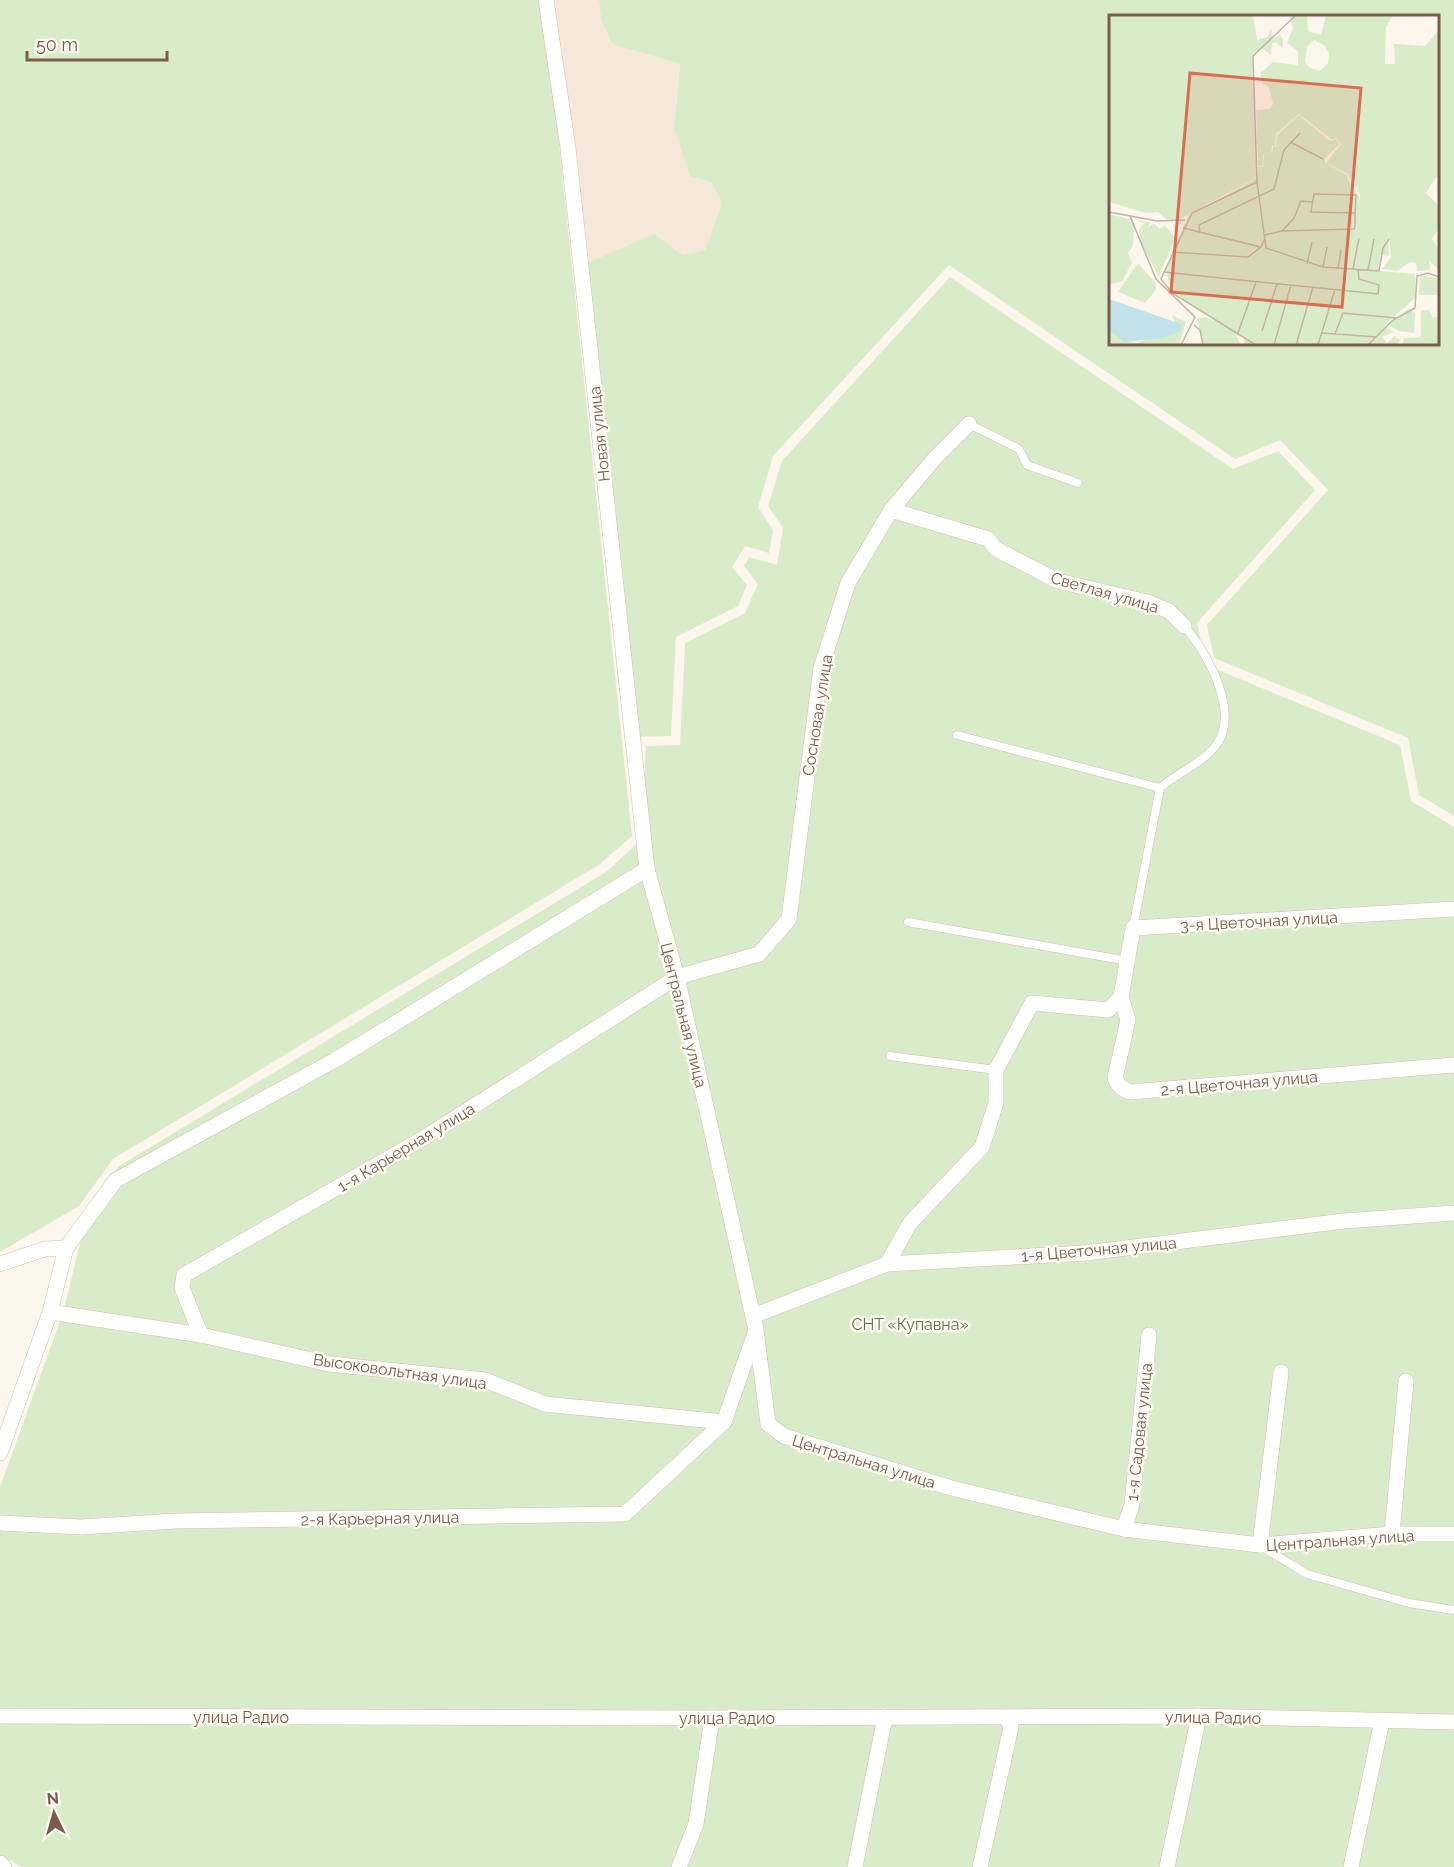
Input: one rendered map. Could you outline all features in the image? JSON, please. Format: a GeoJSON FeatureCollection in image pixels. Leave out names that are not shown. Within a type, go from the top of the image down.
{"type":"FeatureCollection","features":[{"type":"Feature","properties":{"kind":"street","name":"Новая улица"},"geometry":{"type":"LineString","coordinates":[[546,0],[568,148],[647,869]]}},
{"type":"Feature","properties":{"kind":"street","name":"Сосновая улица"},"geometry":{"type":"LineString","coordinates":[[678,976],[759,954],[789,919],[821,668],[848,583],[891,510],[935,458],[969,424]]}},
{"type":"Feature","properties":{"kind":"street","name":"Светлая улица"},"geometry":{"type":"LineString","coordinates":[[891,510],[988,539],[996,549],[1058,581],[1147,602],[1169,610],[1184,626]]}},
{"type":"Feature","properties":{"kind":"street","name":"Центральная улица"},"geometry":{"type":"LineString","coordinates":[[647,869],[678,976],[754,1323],[768,1424],[784,1436],[951,1488],[1124,1529],[1260,1545],[1392,1534],[1454,1534]]}},
{"type":"Feature","properties":{"kind":"street"},"geometry":{"type":"LineString","coordinates":[[0,1453],[50,1312],[66,1248],[116,1180],[335,1060],[647,869]]}},
{"type":"Feature","properties":{"kind":"street","name":"3-я Цветочная улица"},"geometry":{"type":"LineString","coordinates":[[1133,928],[1454,909]]}},
{"type":"Feature","properties":{"kind":"street"},"geometry":{"type":"LineString","coordinates":[[887,1264],[910,1223],[982,1147],[996,1103],[996,1070],[1032,1003],[1108,1010],[1121,997],[1133,928]]}},
{"type":"Feature","properties":{"kind":"street","name":"1-я Карьерная улица"},"geometry":{"type":"LineString","coordinates":[[201,1335],[182,1288],[184,1275],[422,1139],[678,976]]}},
{"type":"Feature","properties":{"kind":"street","name":"2-я Цветочная улица"},"geometry":{"type":"LineString","coordinates":[[1121,997],[1128,1020],[1115,1078],[1123,1090],[1130,1092],[1454,1065]]}},
{"type":"Feature","properties":{"kind":"street","name":"1-я Цветочная улица"},"geometry":{"type":"LineString","coordinates":[[754,1323],[887,1264],[1086,1253],[1344,1221],[1454,1213]]}},
{"type":"Feature","properties":{"kind":"street"},"geometry":{"type":"LineString","coordinates":[[0,1264],[45,1249],[66,1248]]}},
{"type":"Feature","properties":{"kind":"street","name":"Высоковольтная улица"},"geometry":{"type":"LineString","coordinates":[[50,1312],[201,1335],[329,1364],[485,1380],[545,1404],[724,1422]]}},
{"type":"Feature","properties":{"kind":"street"},"geometry":{"type":"LineString","coordinates":[[724,1422],[754,1323]]}},
{"type":"Feature","properties":{"kind":"street","name":"1-я Садовая улица"},"geometry":{"type":"LineString","coordinates":[[1124,1529],[1132,1504],[1149,1335]]}},
{"type":"Feature","properties":{"kind":"street"},"geometry":{"type":"LineString","coordinates":[[1260,1545],[1281,1372]]}},
{"type":"Feature","properties":{"kind":"street"},"geometry":{"type":"LineString","coordinates":[[1392,1534],[1406,1381]]}},
{"type":"Feature","properties":{"kind":"street","name":"2-я Карьерная улица"},"geometry":{"type":"LineString","coordinates":[[0,1523],[81,1527],[176,1521],[625,1514],[724,1422]]}},
{"type":"Feature","properties":{"kind":"street","name":"улица Радио"},"geometry":{"type":"LineString","coordinates":[[0,1716],[712,1718],[1198,1716],[1454,1722]]}},
{"type":"Feature","properties":{"kind":"street"},"geometry":{"type":"LineString","coordinates":[[1167,1867],[1198,1716]]}},
{"type":"Feature","properties":{"kind":"street"},"geometry":{"type":"LineString","coordinates":[[855,1867],[885,1717]]}},
{"type":"Feature","properties":{"kind":"street"},"geometry":{"type":"LineString","coordinates":[[980,1867],[1011,1727],[1006,1717]]}},
{"type":"Feature","properties":{"kind":"street"},"geometry":{"type":"LineString","coordinates":[[679,1867],[696,1824],[712,1718]]}},
{"type":"Feature","properties":{"kind":"street"},"geometry":{"type":"LineString","coordinates":[[1352,1867],[1382,1720]]}},
{"type":"Feature","properties":{"kind":"street"},"geometry":{"type":"LineString","coordinates":[[0,1863],[4,1867]]}},
{"type":"Feature","properties":{"kind":"lane"},"geometry":{"type":"LineString","coordinates":[[969,424],[1019,449],[1027,465],[1078,483]]}},
{"type":"Feature","properties":{"kind":"lane"},"geometry":{"type":"LineString","coordinates":[[1133,928],[1160,788],[1214,749],[1221,736],[1224,714],[1214,672],[1201,646],[1184,626]]}},
{"type":"Feature","properties":{"kind":"lane"},"geometry":{"type":"LineString","coordinates":[[957,735],[1160,788]]}},
{"type":"Feature","properties":{"kind":"lane"},"geometry":{"type":"LineString","coordinates":[[908,922],[1128,961]]}},
{"type":"Feature","properties":{"kind":"lane"},"geometry":{"type":"LineString","coordinates":[[891,1056],[996,1070]]}},
{"type":"Feature","properties":{"kind":"lane"},"geometry":{"type":"LineString","coordinates":[[1260,1545],[1307,1574],[1409,1603],[1454,1610]]}},
{"type":"Feature","properties":{"kind":"shaded area"},"geometry":{"type":"Polygon","coordinates":[[[541,0],[599,0],[601,20],[612,44],[680,64],[674,129],[690,175],[711,182],[722,203],[705,250],[682,255],[583,265],[541,0]]]}},
{"type":"Feature","properties":{"kind":"green space"},"geometry":{"type":"Polygon","coordinates":[[[0,0],[544,0],[632,836],[600,864],[113,1159],[79,1206],[0,1252],[0,0]]]}},
{"type":"Feature","properties":{"kind":"green space"},"geometry":{"type":"Polygon","coordinates":[[[599,0],[1454,0],[1454,816],[1419,795],[1408,738],[1214,658],[1207,625],[1328,490],[1280,440],[1235,459],[949,265],[773,456],[758,507],[773,530],[769,553],[745,546],[732,567],[747,585],[738,606],[676,637],[671,736],[637,737],[583,265],[654,234],[682,255],[705,250],[722,203],[711,182],[690,176],[674,129],[680,64],[612,44],[601,20],[599,0]]]}},
{"type":"Feature","properties":{"kind":"green space","name":"СНТ «Купавна»"},"geometry":{"type":"Polygon","coordinates":[[[950,277],[1233,469],[1278,451],[1315,490],[1197,623],[1206,665],[1400,745],[1411,801],[1454,827],[1454,1867],[22,1867],[0,1855],[0,1487],[63,1313],[88,1210],[119,1166],[606,872],[641,840],[646,746],[680,745],[685,643],[745,613],[758,584],[744,566],[749,557],[777,565],[783,528],[768,506],[782,461],[950,277]]]}}]}
